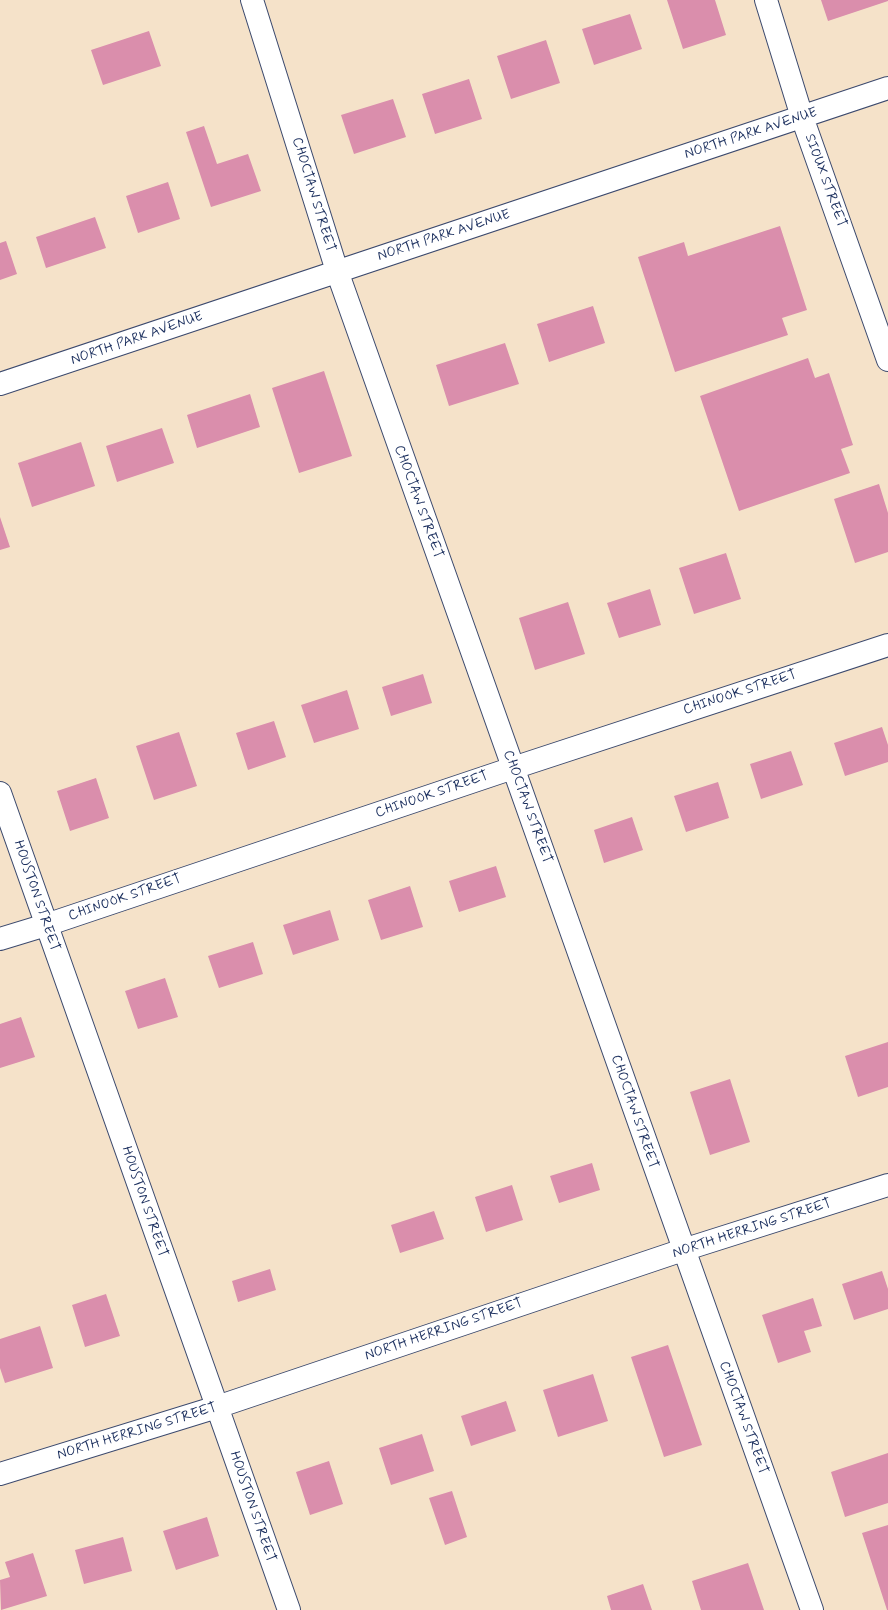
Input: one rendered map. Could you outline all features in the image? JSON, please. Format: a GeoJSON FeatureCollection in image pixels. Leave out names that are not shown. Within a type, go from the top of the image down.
{"type":"FeatureCollection","features":[{"type":"Feature","properties":{"kind":"street","name":"CHOCTAW STREET"},"geometry":{"type":"LineString","coordinates":[[252,0],[337,272],[812,1610]]}},
{"type":"Feature","properties":{"kind":"street","name":"SIOUX STREET"},"geometry":{"type":"LineString","coordinates":[[766,0],[802,117],[888,360]]}},
{"type":"Feature","properties":{"kind":"street","name":"NORTH PARK AVENUE"},"geometry":{"type":"LineString","coordinates":[[0,384],[888,88]]}},
{"type":"Feature","properties":{"kind":"street","name":"CHINOOK STREET"},"geometry":{"type":"LineString","coordinates":[[0,939],[888,645]]}},
{"type":"Feature","properties":{"kind":"street","name":"HOUSTON STREET"},"geometry":{"type":"LineString","coordinates":[[0,793],[289,1610]]}},
{"type":"Feature","properties":{"kind":"street","name":"NORTH HERRING STREET"},"geometry":{"type":"LineString","coordinates":[[0,1474],[217,1407],[683,1250],[888,1185]]}},
{"type":"Feature","properties":{"kind":"building"},"geometry":{"type":"Polygon","coordinates":[[[667,0],[715,0],[726,35],[683,49],[667,0]]]}},
{"type":"Feature","properties":{"kind":"building"},"geometry":{"type":"Polygon","coordinates":[[[821,0],[888,0],[888,1],[828,21],[821,0]]]}},
{"type":"Feature","properties":{"kind":"building"},"geometry":{"type":"Polygon","coordinates":[[[630,14],[642,49],[594,65],[582,29],[630,14]]]}},
{"type":"Feature","properties":{"kind":"building"},"geometry":{"type":"Polygon","coordinates":[[[149,31],[161,66],[103,85],[91,50],[149,31]]]}},
{"type":"Feature","properties":{"kind":"building"},"geometry":{"type":"Polygon","coordinates":[[[546,40],[560,83],[511,99],[497,56],[546,40]]]}},
{"type":"Feature","properties":{"kind":"building"},"geometry":{"type":"Polygon","coordinates":[[[469,79],[482,119],[435,134],[422,94],[469,79]]]}},
{"type":"Feature","properties":{"kind":"building"},"geometry":{"type":"Polygon","coordinates":[[[393,99],[406,137],[354,154],[341,115],[393,99]]]}},
{"type":"Feature","properties":{"kind":"building"},"geometry":{"type":"Polygon","coordinates":[[[204,126],[217,164],[248,154],[261,191],[211,207],[186,132],[204,126]]]}},
{"type":"Feature","properties":{"kind":"building"},"geometry":{"type":"Polygon","coordinates":[[[168,182],[180,219],[138,233],[126,196],[168,182]]]}},
{"type":"Feature","properties":{"kind":"building"},"geometry":{"type":"Polygon","coordinates":[[[95,217],[106,248],[46,268],[36,237],[95,217]]]}},
{"type":"Feature","properties":{"kind":"building"},"geometry":{"type":"Polygon","coordinates":[[[780,226],[807,310],[782,318],[788,335],[675,372],[638,257],[684,242],[688,256],[780,226]]]}},
{"type":"Feature","properties":{"kind":"building"},"geometry":{"type":"Polygon","coordinates":[[[6,241],[17,274],[0,280],[0,243],[6,241]]]}},
{"type":"Feature","properties":{"kind":"building"},"geometry":{"type":"Polygon","coordinates":[[[593,306],[605,343],[549,362],[537,324],[593,306]]]}},
{"type":"Feature","properties":{"kind":"building"},"geometry":{"type":"Polygon","coordinates":[[[505,343],[519,384],[449,406],[436,365],[505,343]]]}},
{"type":"Feature","properties":{"kind":"building"},"geometry":{"type":"Polygon","coordinates":[[[808,358],[815,378],[829,373],[853,445],[841,449],[850,473],[739,511],[700,396],[808,358]]]}},
{"type":"Feature","properties":{"kind":"building"},"geometry":{"type":"Polygon","coordinates":[[[324,371],[352,456],[299,473],[272,388],[324,371]]]}},
{"type":"Feature","properties":{"kind":"building"},"geometry":{"type":"Polygon","coordinates":[[[250,394],[260,427],[197,448],[187,415],[250,394]]]}},
{"type":"Feature","properties":{"kind":"building"},"geometry":{"type":"Polygon","coordinates":[[[162,428],[174,463],[117,482],[106,446],[162,428]]]}},
{"type":"Feature","properties":{"kind":"building"},"geometry":{"type":"Polygon","coordinates":[[[81,442],[95,486],[32,507],[18,463],[81,442]]]}},
{"type":"Feature","properties":{"kind":"building"},"geometry":{"type":"Polygon","coordinates":[[[879,484],[888,513],[888,552],[855,563],[834,499],[879,484]]]}},
{"type":"Feature","properties":{"kind":"building"},"geometry":{"type":"Polygon","coordinates":[[[0,517],[10,547],[0,550],[0,517]]]}},
{"type":"Feature","properties":{"kind":"building"},"geometry":{"type":"Polygon","coordinates":[[[726,553],[741,599],[694,614],[679,568],[726,553]]]}},
{"type":"Feature","properties":{"kind":"building"},"geometry":{"type":"Polygon","coordinates":[[[650,589],[661,625],[619,638],[607,603],[650,589]]]}},
{"type":"Feature","properties":{"kind":"building"},"geometry":{"type":"Polygon","coordinates":[[[568,602],[585,654],[535,670],[519,618],[568,602]]]}},
{"type":"Feature","properties":{"kind":"building"},"geometry":{"type":"Polygon","coordinates":[[[423,674],[432,703],[391,716],[382,687],[423,674]]]}},
{"type":"Feature","properties":{"kind":"building"},"geometry":{"type":"Polygon","coordinates":[[[347,690],[359,729],[314,743],[301,705],[347,690]]]}},
{"type":"Feature","properties":{"kind":"building"},"geometry":{"type":"Polygon","coordinates":[[[274,721],[286,757],[248,770],[236,733],[274,721]]]}},
{"type":"Feature","properties":{"kind":"building"},"geometry":{"type":"Polygon","coordinates":[[[882,727],[888,745],[888,762],[845,776],[834,743],[882,727]]]}},
{"type":"Feature","properties":{"kind":"building"},"geometry":{"type":"Polygon","coordinates":[[[179,732],[197,786],[154,800],[136,746],[179,732]]]}},
{"type":"Feature","properties":{"kind":"building"},"geometry":{"type":"Polygon","coordinates":[[[791,751],[803,785],[761,799],[750,764],[791,751]]]}},
{"type":"Feature","properties":{"kind":"building"},"geometry":{"type":"Polygon","coordinates":[[[96,778],[109,818],[70,831],[57,791],[96,778]]]}},
{"type":"Feature","properties":{"kind":"building"},"geometry":{"type":"Polygon","coordinates":[[[718,782],[729,818],[686,832],[674,796],[718,782]]]}},
{"type":"Feature","properties":{"kind":"building"},"geometry":{"type":"Polygon","coordinates":[[[632,817],[643,850],[604,863],[594,830],[632,817]]]}},
{"type":"Feature","properties":{"kind":"building"},"geometry":{"type":"Polygon","coordinates":[[[496,866],[506,897],[459,912],[449,881],[496,866]]]}},
{"type":"Feature","properties":{"kind":"building"},"geometry":{"type":"Polygon","coordinates":[[[410,886],[423,927],[381,940],[368,900],[410,886]]]}},
{"type":"Feature","properties":{"kind":"building"},"geometry":{"type":"Polygon","coordinates":[[[330,910],[339,940],[293,955],[283,925],[330,910]]]}},
{"type":"Feature","properties":{"kind":"building"},"geometry":{"type":"Polygon","coordinates":[[[253,942],[263,974],[219,988],[208,956],[253,942]]]}},
{"type":"Feature","properties":{"kind":"building"},"geometry":{"type":"Polygon","coordinates":[[[165,978],[178,1017],[138,1029],[125,991],[165,978]]]}},
{"type":"Feature","properties":{"kind":"building"},"geometry":{"type":"Polygon","coordinates":[[[21,1017],[35,1057],[0,1068],[0,1024],[21,1017]]]}},
{"type":"Feature","properties":{"kind":"building"},"geometry":{"type":"Polygon","coordinates":[[[888,1042],[888,1087],[858,1097],[845,1056],[888,1042]]]}},
{"type":"Feature","properties":{"kind":"building"},"geometry":{"type":"Polygon","coordinates":[[[730,1079],[750,1142],[710,1155],[690,1092],[730,1079]]]}},
{"type":"Feature","properties":{"kind":"building"},"geometry":{"type":"Polygon","coordinates":[[[592,1163],[600,1190],[559,1203],[550,1176],[592,1163]]]}},
{"type":"Feature","properties":{"kind":"building"},"geometry":{"type":"Polygon","coordinates":[[[512,1185],[523,1220],[486,1232],[475,1197],[512,1185]]]}},
{"type":"Feature","properties":{"kind":"building"},"geometry":{"type":"Polygon","coordinates":[[[434,1211],[444,1239],[400,1253],[391,1225],[434,1211]]]}},
{"type":"Feature","properties":{"kind":"building"},"geometry":{"type":"Polygon","coordinates":[[[270,1269],[276,1290],[238,1302],[232,1281],[270,1269]]]}},
{"type":"Feature","properties":{"kind":"building"},"geometry":{"type":"Polygon","coordinates":[[[882,1271],[888,1289],[888,1309],[854,1320],[842,1284],[882,1271]]]}},
{"type":"Feature","properties":{"kind":"building"},"geometry":{"type":"Polygon","coordinates":[[[106,1294],[120,1336],[85,1347],[72,1305],[106,1294]]]}},
{"type":"Feature","properties":{"kind":"building"},"geometry":{"type":"Polygon","coordinates":[[[813,1298],[822,1326],[804,1331],[811,1352],[778,1363],[762,1315],[813,1298]]]}},
{"type":"Feature","properties":{"kind":"building"},"geometry":{"type":"Polygon","coordinates":[[[40,1326],[53,1368],[5,1383],[0,1368],[0,1339],[40,1326]]]}},
{"type":"Feature","properties":{"kind":"building"},"geometry":{"type":"Polygon","coordinates":[[[668,1345],[702,1445],[664,1457],[631,1357],[668,1345]]]}},
{"type":"Feature","properties":{"kind":"building"},"geometry":{"type":"Polygon","coordinates":[[[593,1374],[608,1421],[558,1437],[543,1390],[593,1374]]]}},
{"type":"Feature","properties":{"kind":"building"},"geometry":{"type":"Polygon","coordinates":[[[506,1401],[516,1431],[471,1446],[461,1416],[506,1401]]]}},
{"type":"Feature","properties":{"kind":"building"},"geometry":{"type":"Polygon","coordinates":[[[422,1434],[434,1471],[391,1485],[379,1448],[422,1434]]]}},
{"type":"Feature","properties":{"kind":"building"},"geometry":{"type":"Polygon","coordinates":[[[888,1453],[888,1503],[845,1517],[831,1472],[888,1453]]]}},
{"type":"Feature","properties":{"kind":"building"},"geometry":{"type":"Polygon","coordinates":[[[329,1461],[343,1504],[310,1515],[296,1472],[329,1461]]]}},
{"type":"Feature","properties":{"kind":"building"},"geometry":{"type":"Polygon","coordinates":[[[452,1491],[467,1537],[445,1545],[429,1498],[452,1491]]]}},
{"type":"Feature","properties":{"kind":"building"},"geometry":{"type":"Polygon","coordinates":[[[207,1517],[219,1556],[176,1570],[163,1531],[207,1517]]]}},
{"type":"Feature","properties":{"kind":"building"},"geometry":{"type":"Polygon","coordinates":[[[888,1525],[888,1610],[887,1610],[862,1533],[888,1525]]]}},
{"type":"Feature","properties":{"kind":"building"},"geometry":{"type":"Polygon","coordinates":[[[123,1537],[132,1571],[84,1584],[75,1550],[123,1537]]]}},
{"type":"Feature","properties":{"kind":"building"},"geometry":{"type":"Polygon","coordinates":[[[33,1553],[47,1596],[1,1610],[0,1580],[10,1577],[5,1562],[33,1553]]]}},
{"type":"Feature","properties":{"kind":"building"},"geometry":{"type":"Polygon","coordinates":[[[748,1563],[764,1610],[701,1610],[692,1581],[748,1563]]]}},
{"type":"Feature","properties":{"kind":"building"},"geometry":{"type":"Polygon","coordinates":[[[643,1584],[652,1610],[611,1610],[607,1596],[643,1584]]]}}]}
